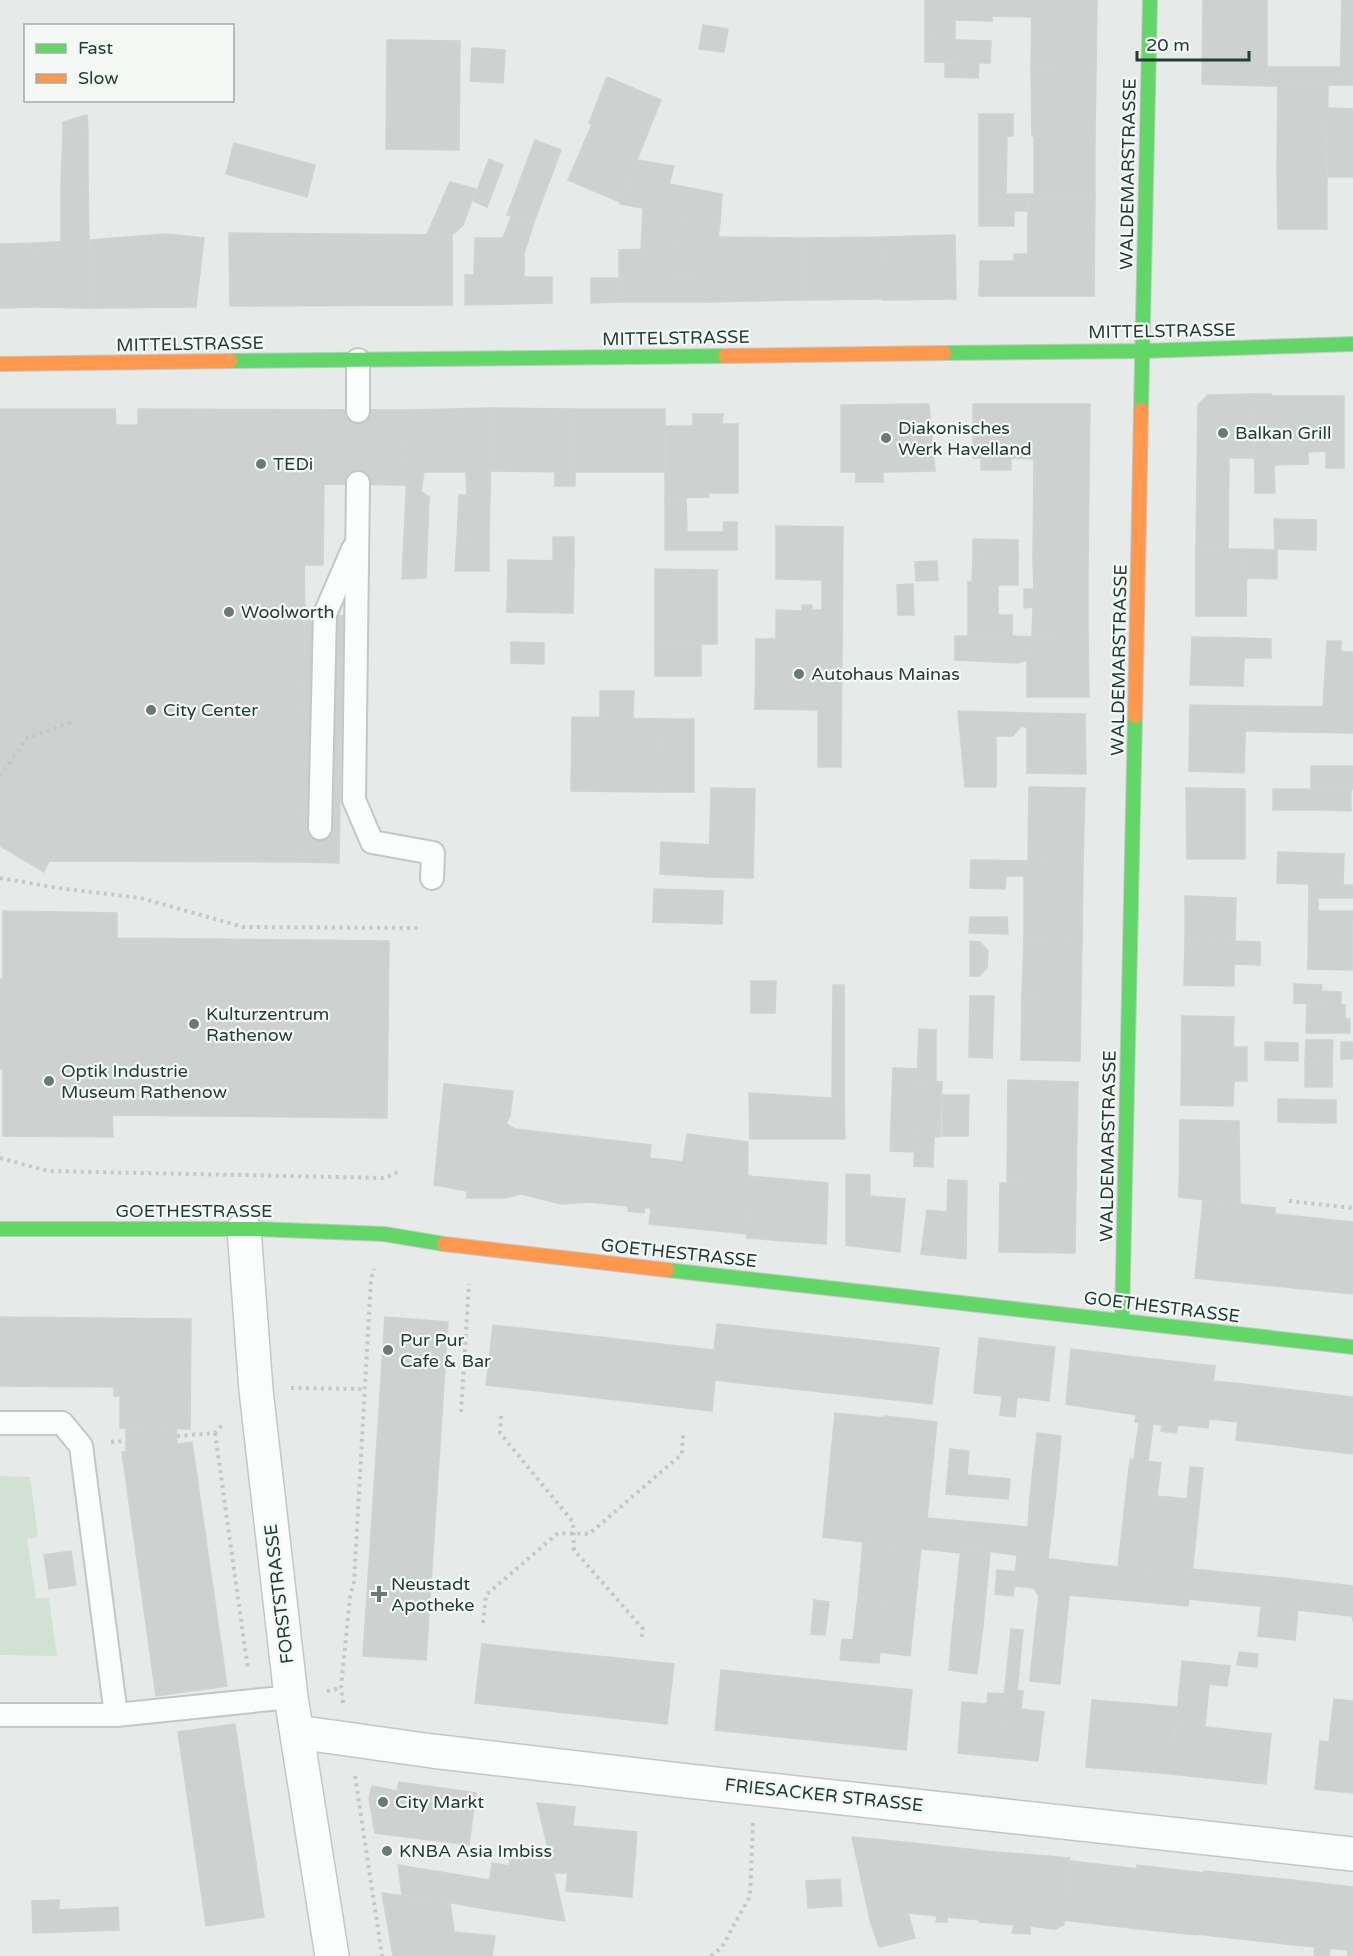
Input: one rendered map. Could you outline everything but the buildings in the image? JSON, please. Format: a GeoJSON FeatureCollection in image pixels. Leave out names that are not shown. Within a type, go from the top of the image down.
{"type":"FeatureCollection","features":[{"type":"Feature","properties":{"kind":"street","name":"WALDEMARSTRASSE"},"geometry":{"type":"LineString","coordinates":[[1122,1320],[1150,0]]}},
{"type":"Feature","properties":{"kind":"street","name":"MITTELSTRASSE"},"geometry":{"type":"LineString","coordinates":[[0,363],[1143,351],[1353,344]]}},
{"type":"Feature","properties":{"kind":"street","name":"GOETHESTRASSE"},"geometry":{"type":"LineString","coordinates":[[0,1229],[244,1229],[384,1234],[470,1248],[1353,1347]]}},
{"type":"Feature","properties":{"kind":"street","name":"FORSTSTRASSE"},"geometry":{"type":"LineString","coordinates":[[244,1229],[256,1390],[291,1697],[332,1956]]}},
{"type":"Feature","properties":{"kind":"street","name":"FRIESACKER STRASSE"},"geometry":{"type":"LineString","coordinates":[[297,1732],[688,1781],[1353,1854]]}},
{"type":"Feature","properties":{"kind":"lane"},"geometry":{"type":"LineString","coordinates":[[358,360],[358,411]]}},
{"type":"Feature","properties":{"kind":"lane"},"geometry":{"type":"LineString","coordinates":[[358,483],[354,800],[372,842],[433,853],[432,878]]}},
{"type":"Feature","properties":{"kind":"lane"},"geometry":{"type":"LineString","coordinates":[[320,828],[325,614],[357,539]]}},
{"type":"Feature","properties":{"kind":"lane"},"geometry":{"type":"LineString","coordinates":[[0,1423],[62,1423],[81,1446],[116,1715]]}},
{"type":"Feature","properties":{"kind":"lane"},"geometry":{"type":"LineString","coordinates":[[0,1715],[116,1715],[291,1697]]}},
{"type":"Feature","properties":{"kind":"path"},"geometry":{"type":"LineString","coordinates":[[0,776],[27,738],[72,722]]}},
{"type":"Feature","properties":{"kind":"path"},"geometry":{"type":"LineString","coordinates":[[1,879],[141,898],[243,927],[420,928]]}},
{"type":"Feature","properties":{"kind":"path"},"geometry":{"type":"LineString","coordinates":[[0,1158],[48,1171],[385,1178],[400,1171]]}},
{"type":"Feature","properties":{"kind":"path"},"geometry":{"type":"LineString","coordinates":[[1289,1201],[1353,1208]]}},
{"type":"Feature","properties":{"kind":"path"},"geometry":{"type":"LineString","coordinates":[[461,1412],[470,1248]]}},
{"type":"Feature","properties":{"kind":"path"},"geometry":{"type":"LineString","coordinates":[[371,1279],[354,1582],[350,1597],[341,1688],[382,1956]]}},
{"type":"Feature","properties":{"kind":"path"},"geometry":{"type":"LineString","coordinates":[[318,1387],[365,1389]]}},
{"type":"Feature","properties":{"kind":"path"},"geometry":{"type":"LineString","coordinates":[[177,1436],[215,1433],[256,1390]]}},
{"type":"Feature","properties":{"kind":"path"},"geometry":{"type":"LineString","coordinates":[[501,1416],[500,1433],[573,1522],[574,1550],[643,1629],[641,1641]]}},
{"type":"Feature","properties":{"kind":"path"},"geometry":{"type":"LineString","coordinates":[[215,1433],[253,1701]]}},
{"type":"Feature","properties":{"kind":"path"},"geometry":{"type":"LineString","coordinates":[[483,1623],[486,1594],[558,1533],[589,1534],[682,1454],[683,1434]]}},
{"type":"Feature","properties":{"kind":"path"},"geometry":{"type":"LineString","coordinates":[[711,1956],[722,1947],[750,1896],[755,1787]]}},
{"type":"Feature","properties":{"kind":"green space"},"geometry":{"type":"Polygon","coordinates":[[[0,1476],[30,1477],[38,1537],[27,1539],[36,1598],[49,1598],[57,1656],[0,1655],[0,1476]]]}},
{"type":"Feature","properties":{"kind":"traffic: fast"},"geometry":{"type":"LineString","coordinates":[[1141,410],[1150,0]]}},
{"type":"Feature","properties":{"kind":"traffic: fast"},"geometry":{"type":"LineString","coordinates":[[944,353],[1143,351],[1353,344]]}},
{"type":"Feature","properties":{"kind":"traffic: fast"},"geometry":{"type":"LineString","coordinates":[[230,361],[725,356]]}},
{"type":"Feature","properties":{"kind":"traffic: fast"},"geometry":{"type":"LineString","coordinates":[[1122,1320],[1135,716]]}},
{"type":"Feature","properties":{"kind":"traffic: fast"},"geometry":{"type":"LineString","coordinates":[[0,1229],[257,1229],[384,1234],[444,1244]]}},
{"type":"Feature","properties":{"kind":"traffic: fast"},"geometry":{"type":"LineString","coordinates":[[667,1270],[1353,1347]]}},
{"type":"Feature","properties":{"kind":"traffic: slow"},"geometry":{"type":"LineString","coordinates":[[725,356],[944,353]]}},
{"type":"Feature","properties":{"kind":"traffic: slow"},"geometry":{"type":"LineString","coordinates":[[0,364],[230,361]]}},
{"type":"Feature","properties":{"kind":"traffic: slow"},"geometry":{"type":"LineString","coordinates":[[1135,716],[1141,410]]}},
{"type":"Feature","properties":{"kind":"traffic: slow"},"geometry":{"type":"LineString","coordinates":[[444,1244],[667,1270]]}},
{"type":"Feature","properties":{"kind":"place","name":"Balkan Grill"},"geometry":{"type":"Point","coordinates":[1223,433]}},
{"type":"Feature","properties":{"kind":"place","name":"Diakonisches Werk Havelland"},"geometry":{"type":"Point","coordinates":[886,438]}},
{"type":"Feature","properties":{"kind":"place","name":"TEDi"},"geometry":{"type":"Point","coordinates":[261,464]}},
{"type":"Feature","properties":{"kind":"place","name":"Woolworth"},"geometry":{"type":"Point","coordinates":[229,612]}},
{"type":"Feature","properties":{"kind":"place","name":"Autohaus Mainas"},"geometry":{"type":"Point","coordinates":[799,674]}},
{"type":"Feature","properties":{"kind":"place","name":"City Center"},"geometry":{"type":"Point","coordinates":[151,710]}},
{"type":"Feature","properties":{"kind":"place","name":"Kulturzentrum Rathenow"},"geometry":{"type":"Point","coordinates":[194,1024]}},
{"type":"Feature","properties":{"kind":"place","name":"Optik Industrie Museum Rathenow"},"geometry":{"type":"Point","coordinates":[49,1081]}},
{"type":"Feature","properties":{"kind":"place","name":"Pur Pur Cafe & Bar"},"geometry":{"type":"Point","coordinates":[388,1350]}},
{"type":"Feature","properties":{"kind":"place","name":"Neustadt Apotheke"},"geometry":{"type":"Point","coordinates":[379,1594]}},
{"type":"Feature","properties":{"kind":"place","name":"City Markt"},"geometry":{"type":"Point","coordinates":[383,1802]}},
{"type":"Feature","properties":{"kind":"place","name":"KNBA Asia Imbiss"},"geometry":{"type":"Point","coordinates":[387,1851]}}]}
